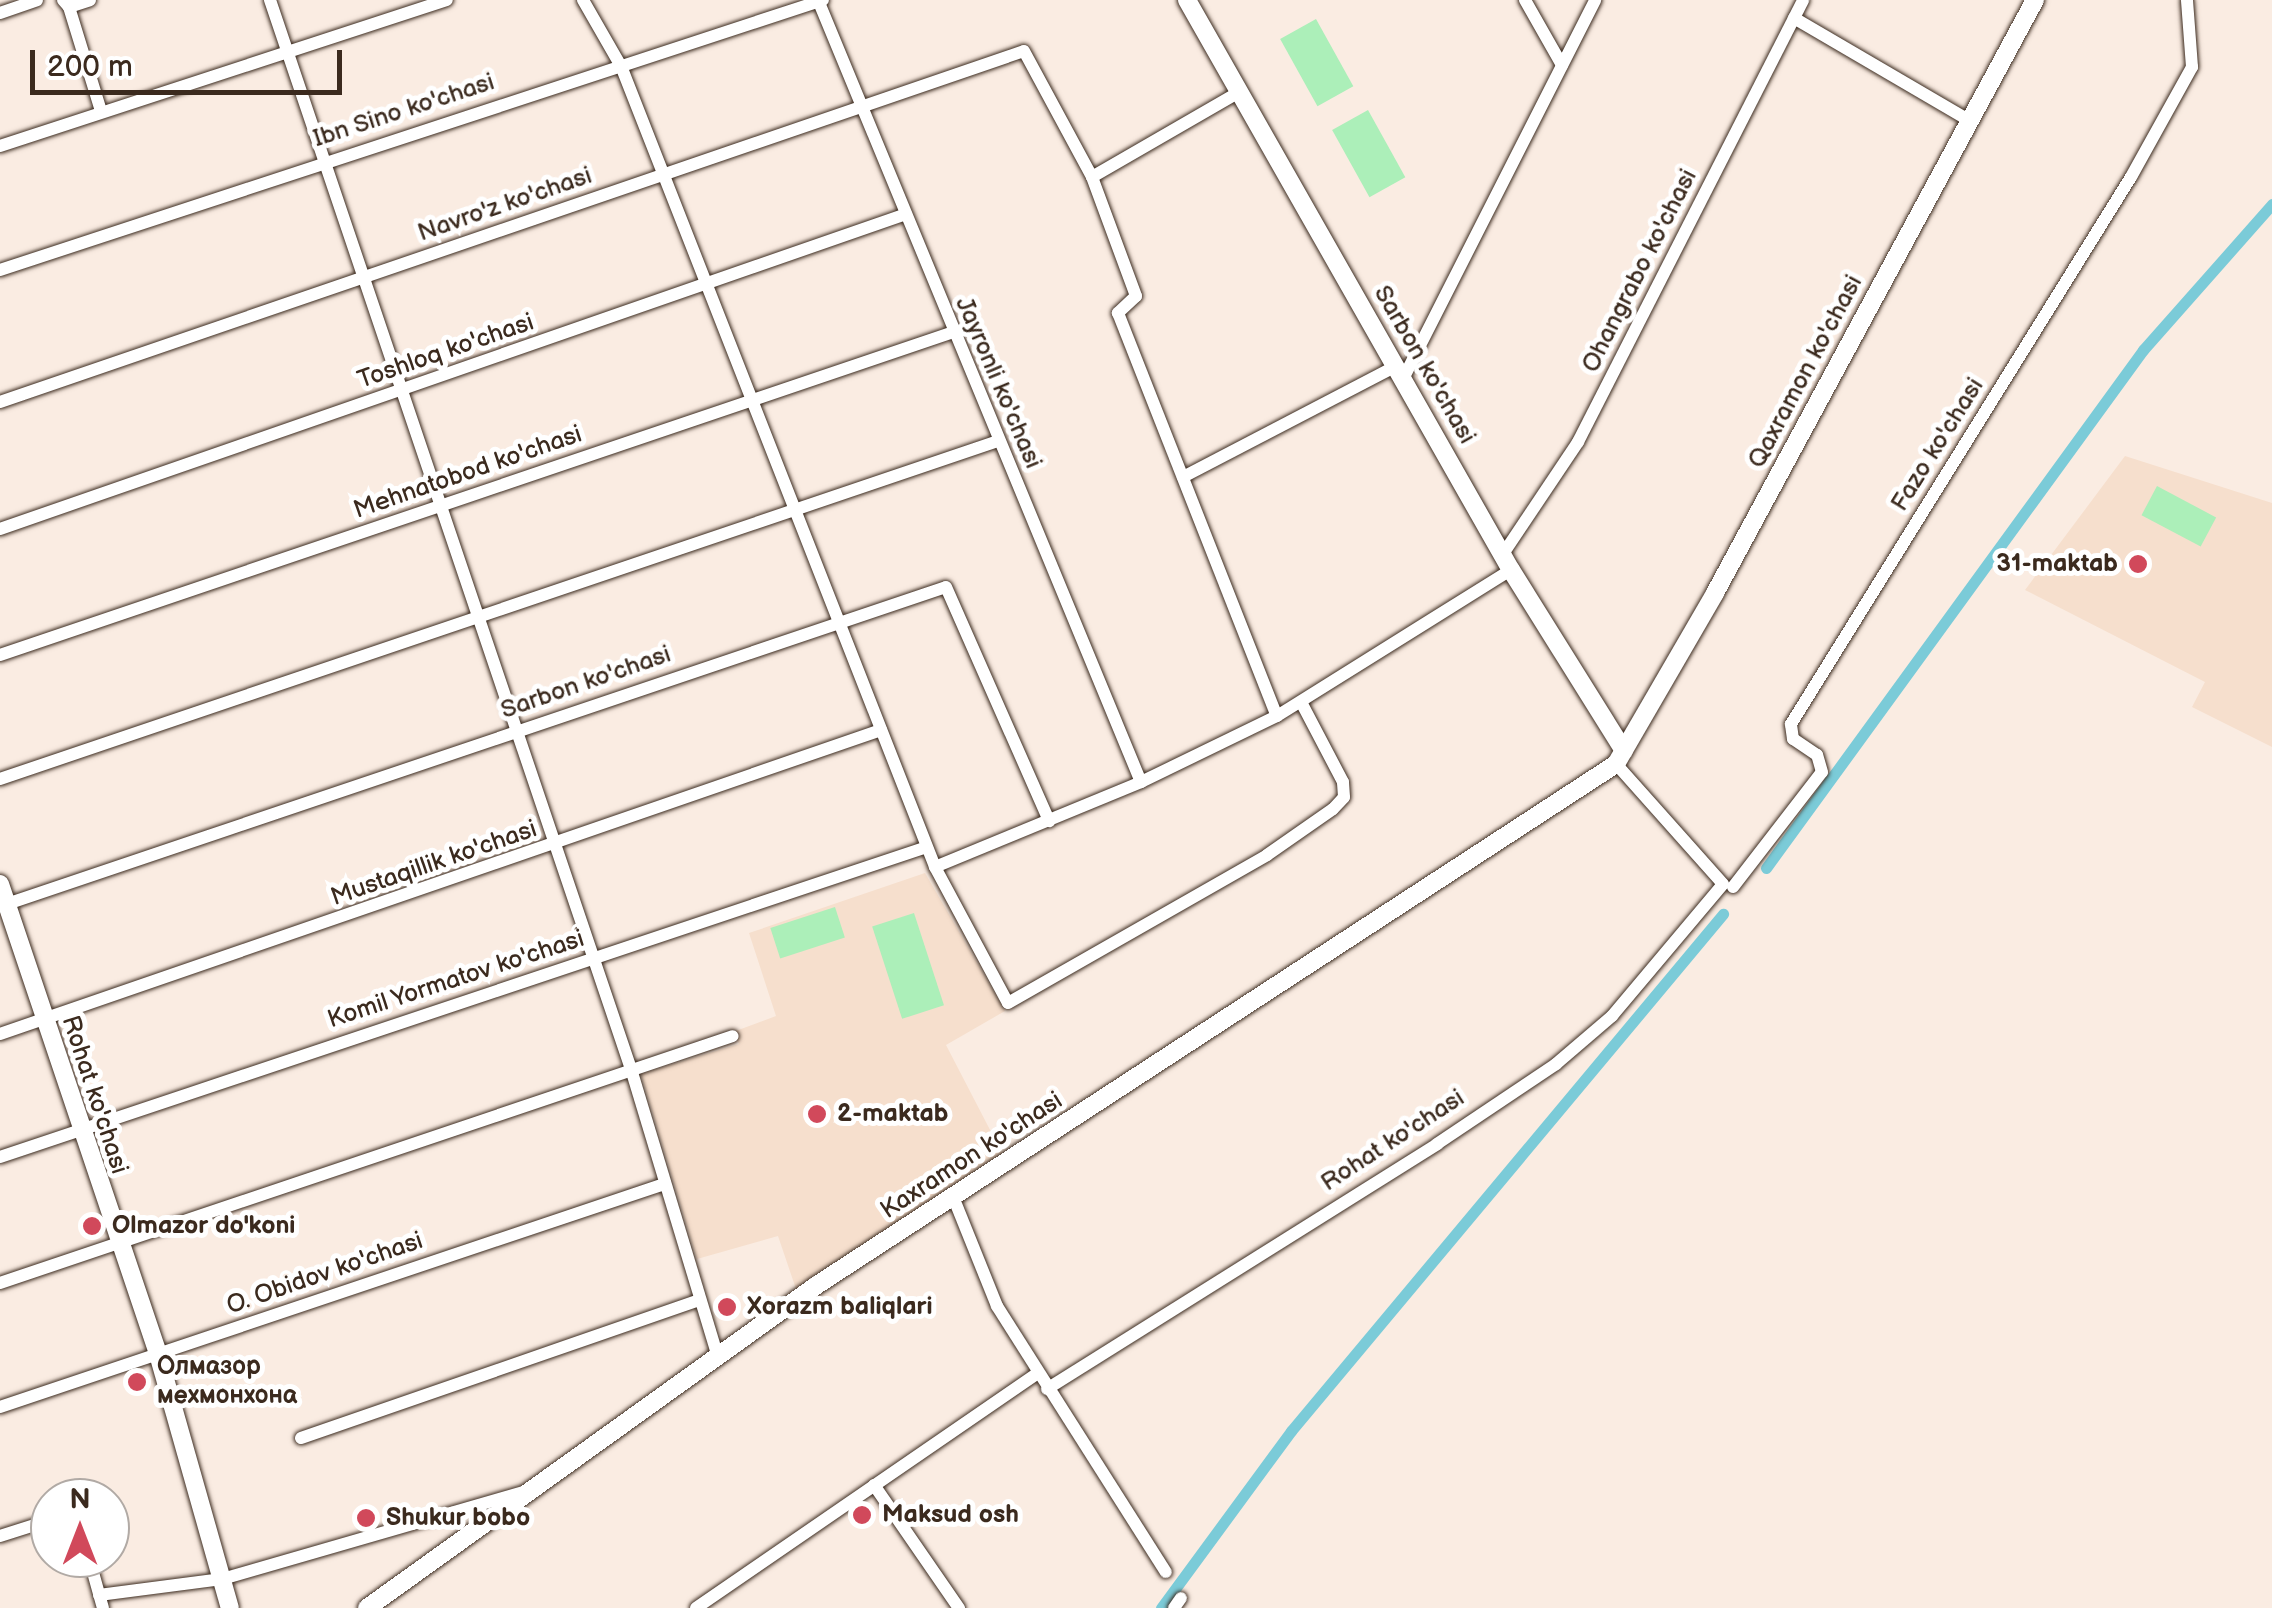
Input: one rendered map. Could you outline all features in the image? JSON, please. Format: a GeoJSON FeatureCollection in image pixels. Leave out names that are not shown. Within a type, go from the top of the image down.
{"type":"FeatureCollection","features":[{"type":"Feature","properties":{"kind":"street"},"geometry":{"type":"LineString","coordinates":[[0,13],[38,0]]}},
{"type":"Feature","properties":{"kind":"street"},"geometry":{"type":"LineString","coordinates":[[90,0],[66,4],[100,111]]}},
{"type":"Feature","properties":{"kind":"street"},"geometry":{"type":"LineString","coordinates":[[270,0],[631,1070],[717,1353]]}},
{"type":"Feature","properties":{"kind":"street"},"geometry":{"type":"LineString","coordinates":[[0,146],[286,48],[447,0]]}},
{"type":"Feature","properties":{"kind":"street"},"geometry":{"type":"LineString","coordinates":[[583,0],[621,66],[659,176],[752,400],[935,867],[1008,1003],[1267,855],[1333,809],[1344,797],[1343,782],[1301,702]]}},
{"type":"Feature","properties":{"kind":"street","name":"Ibn Sino ko'chasi"},"geometry":{"type":"LineString","coordinates":[[0,270],[326,159],[820,0]]}},
{"type":"Feature","properties":{"kind":"street","name":"Jayronli ko'chasi"},"geometry":{"type":"LineString","coordinates":[[820,0],[950,333],[1141,782]]}},
{"type":"Feature","properties":{"kind":"street","name":"Sarbon ko'chasi"},"geometry":{"type":"LineString","coordinates":[[1187,0],[1620,757]]}},
{"type":"Feature","properties":{"kind":"street"},"geometry":{"type":"LineString","coordinates":[[1525,0],[1562,65]]}},
{"type":"Feature","properties":{"kind":"street"},"geometry":{"type":"LineString","coordinates":[[1183,478],[1400,372],[1595,0]]}},
{"type":"Feature","properties":{"kind":"street","name":"Ohangrabo ko'chasi"},"geometry":{"type":"LineString","coordinates":[[1507,562],[1578,442],[1803,0]]}},
{"type":"Feature","properties":{"kind":"street","name":"Qaxramon ko'chasi"},"geometry":{"type":"LineString","coordinates":[[1620,757],[2034,0]]}},
{"type":"Feature","properties":{"kind":"street","name":"Fazo ko'chasi"},"geometry":{"type":"LineString","coordinates":[[1728,886],[1822,772],[1817,754],[1793,739],[1791,724],[2131,177],[2192,67],[2187,0]]}},
{"type":"Feature","properties":{"kind":"street"},"geometry":{"type":"LineString","coordinates":[[1794,18],[1970,121]]}},
{"type":"Feature","properties":{"kind":"street","name":"Navro'z ko'chasi"},"geometry":{"type":"LineString","coordinates":[[0,402],[1024,50],[1092,177]]}},
{"type":"Feature","properties":{"kind":"street"},"geometry":{"type":"LineString","coordinates":[[1239,92],[1092,177],[1136,296],[1118,313],[1277,716]]}},
{"type":"Feature","properties":{"kind":"street","name":"Toshloq ko'chasi"},"geometry":{"type":"LineString","coordinates":[[0,529],[906,214]]}},
{"type":"Feature","properties":{"kind":"street","name":"Mehnatobod ko'chasi"},"geometry":{"type":"LineString","coordinates":[[0,654],[950,333]]}},
{"type":"Feature","properties":{"kind":"street"},"geometry":{"type":"LineString","coordinates":[[0,779],[998,441]]}},
{"type":"Feature","properties":{"kind":"street"},"geometry":{"type":"LineString","coordinates":[[935,867],[1141,782],[1277,716],[1507,562]]}},
{"type":"Feature","properties":{"kind":"street","name":"Sarbon ko'chasi"},"geometry":{"type":"LineString","coordinates":[[3,905],[518,733],[839,620],[946,588],[1048,820]]}},
{"type":"Feature","properties":{"kind":"street","name":"Mustaqillik ko'chasi"},"geometry":{"type":"LineString","coordinates":[[0,1034],[555,847],[881,730]]}},
{"type":"Feature","properties":{"kind":"street"},"geometry":{"type":"LineString","coordinates":[[1620,757],[1728,886]]}},
{"type":"Feature","properties":{"kind":"street","name":"Kaxramon ko'chasi"},"geometry":{"type":"LineString","coordinates":[[367,1608],[717,1353],[1620,757]]}},
{"type":"Feature","properties":{"kind":"street","name":"Komil Yormatov ko'chasi"},"geometry":{"type":"LineString","coordinates":[[0,1157],[927,846]]}},
{"type":"Feature","properties":{"kind":"street","name":"Rohat ko'chasi"},"geometry":{"type":"LineString","coordinates":[[0,884],[3,905],[116,1243],[158,1354],[230,1608]]}},
{"type":"Feature","properties":{"kind":"street","name":"Rohat ko'chasi"},"geometry":{"type":"LineString","coordinates":[[1047,1389],[1556,1064],[1612,1016],[1728,886]]}},
{"type":"Feature","properties":{"kind":"street"},"geometry":{"type":"LineString","coordinates":[[0,1283],[733,1036]]}},
{"type":"Feature","properties":{"kind":"street","name":"O. Obidov ko'chasi"},"geometry":{"type":"LineString","coordinates":[[0,1407],[664,1184]]}},
{"type":"Feature","properties":{"kind":"street"},"geometry":{"type":"LineString","coordinates":[[954,1200],[997,1306],[1166,1572]]}},
{"type":"Feature","properties":{"kind":"street"},"geometry":{"type":"LineString","coordinates":[[301,1438],[700,1300]]}},
{"type":"Feature","properties":{"kind":"street"},"geometry":{"type":"LineString","coordinates":[[696,1608],[1037,1374]]}},
{"type":"Feature","properties":{"kind":"street"},"geometry":{"type":"LineString","coordinates":[[874,1485],[959,1608]]}},
{"type":"Feature","properties":{"kind":"street"},"geometry":{"type":"LineString","coordinates":[[101,1602],[222,1579],[530,1490]]}},
{"type":"Feature","properties":{"kind":"street"},"geometry":{"type":"LineString","coordinates":[[0,1536],[30,1526]]}},
{"type":"Feature","properties":{"kind":"shaded area","name":"31-maktab"},"geometry":{"type":"Polygon","coordinates":[[[2125,456],[2272,503],[2272,747],[2192,707],[2205,682],[2025,590],[2125,456]]]}},
{"type":"Feature","properties":{"kind":"shaded area","name":"2-maktab"},"geometry":{"type":"Polygon","coordinates":[[[925,873],[1005,1011],[946,1045],[1002,1153],[796,1289],[778,1236],[697,1259],[641,1074],[739,1044],[733,1032],[776,1016],[749,933],[925,873]]]}},
{"type":"Feature","properties":{"kind":"green space"},"geometry":{"type":"Polygon","coordinates":[[[1316,19],[1353,86],[1317,106],[1280,39],[1316,19]]]}},
{"type":"Feature","properties":{"kind":"green space"},"geometry":{"type":"Polygon","coordinates":[[[1368,110],[1405,177],[1369,197],[1332,130],[1368,110]]]}},
{"type":"Feature","properties":{"kind":"green space"},"geometry":{"type":"Polygon","coordinates":[[[2157,486],[2216,517],[2201,547],[2142,515],[2157,486]]]}},
{"type":"Feature","properties":{"kind":"green space"},"geometry":{"type":"Polygon","coordinates":[[[835,907],[845,937],[780,958],[770,928],[835,907]]]}},
{"type":"Feature","properties":{"kind":"green space"},"geometry":{"type":"Polygon","coordinates":[[[914,913],[944,1005],[902,1019],[872,927],[914,913]]]}},
{"type":"Feature","properties":{"kind":"waterway"},"geometry":{"type":"LineString","coordinates":[[1766,868],[2143,350],[2272,204]]}},
{"type":"Feature","properties":{"kind":"waterway"},"geometry":{"type":"LineString","coordinates":[[1161,1608],[1291,1431],[1723,914]]}},
{"type":"Feature","properties":{"kind":"place","name":"31-maktab"},"geometry":{"type":"Point","coordinates":[2138,564]}},
{"type":"Feature","properties":{"kind":"place","name":"2-maktab"},"geometry":{"type":"Point","coordinates":[817,1114]}},
{"type":"Feature","properties":{"kind":"place","name":"Olmazor do'koni"},"geometry":{"type":"Point","coordinates":[92,1226]}},
{"type":"Feature","properties":{"kind":"place","name":"Xorazm baliqlari"},"geometry":{"type":"Point","coordinates":[727,1307]}},
{"type":"Feature","properties":{"kind":"place","name":"Олмазор мехмонхона"},"geometry":{"type":"Point","coordinates":[137,1382]}},
{"type":"Feature","properties":{"kind":"place","name":"Maksud osh"},"geometry":{"type":"Point","coordinates":[862,1515]}},
{"type":"Feature","properties":{"kind":"place","name":"Shukur bobo"},"geometry":{"type":"Point","coordinates":[366,1518]}}]}
